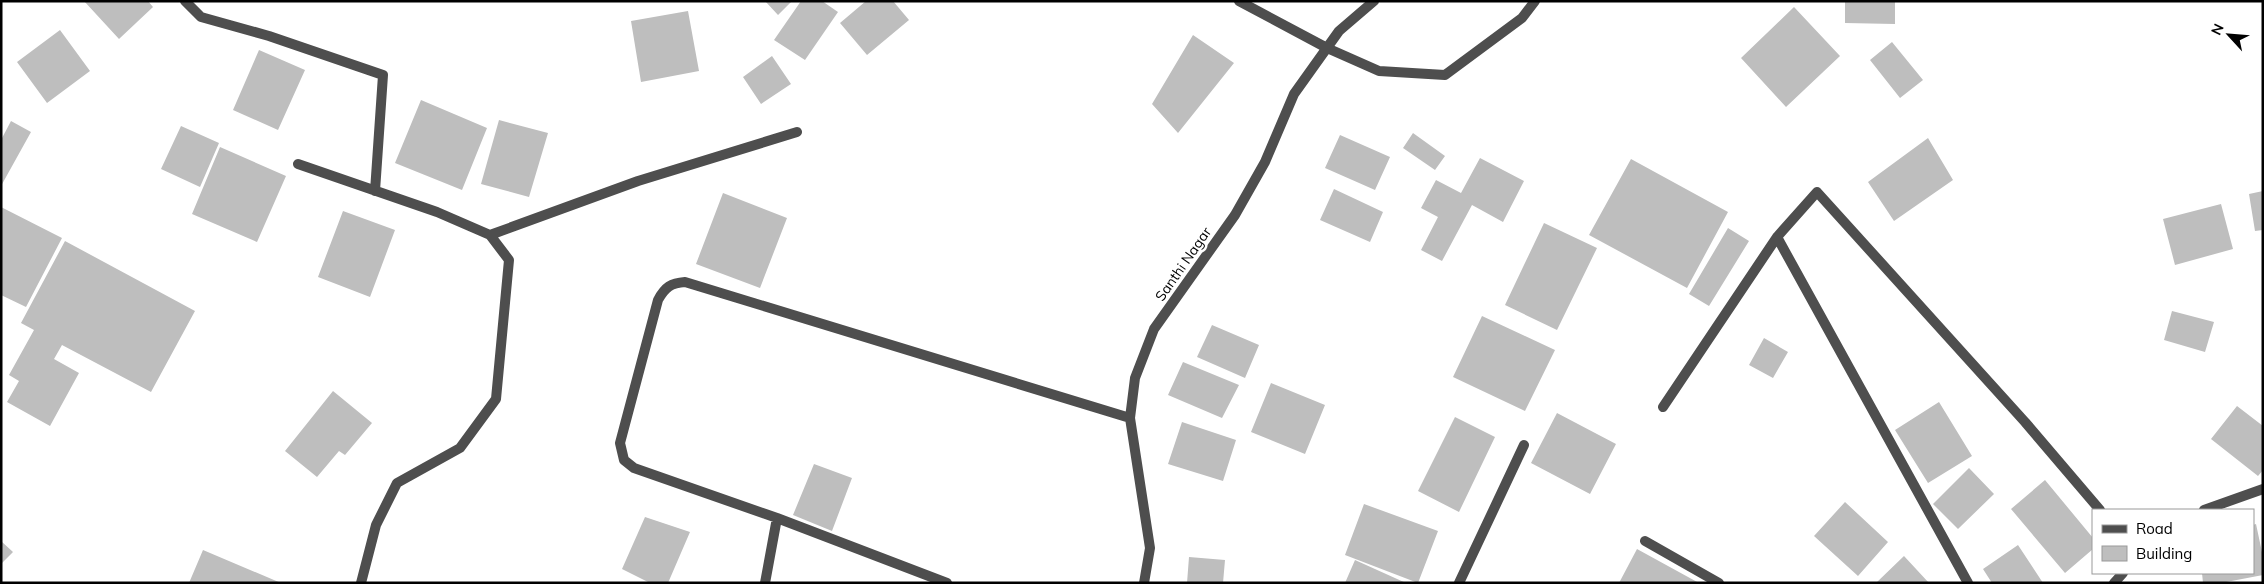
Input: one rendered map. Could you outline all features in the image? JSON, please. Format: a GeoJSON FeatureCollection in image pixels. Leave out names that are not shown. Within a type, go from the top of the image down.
{"type":"FeatureCollection","features":[{"type":"Feature","properties":{"kind":"street"},"geometry":{"type":"LineString","coordinates":[[185,1],[201,17],[269,36],[383,75],[375,191]]}},
{"type":"Feature","properties":{"kind":"street"},"geometry":{"type":"LineString","coordinates":[[1239,1],[1327,48],[1378,70],[1445,75],[1522,18],[1535,1]]}},
{"type":"Feature","properties":{"kind":"street","name":"Santhi Nagar"},"geometry":{"type":"LineString","coordinates":[[1144,583],[1150,548],[1130,418],[1135,378],[1154,329],[1235,215],[1265,162],[1294,94],[1339,31],[1374,1]]}},
{"type":"Feature","properties":{"kind":"street"},"geometry":{"type":"LineString","coordinates":[[490,235],[638,181],[797,132]]}},
{"type":"Feature","properties":{"kind":"street"},"geometry":{"type":"LineString","coordinates":[[298,164],[437,212],[490,235],[509,260],[496,399],[460,448],[397,484],[376,525],[361,583]]}},
{"type":"Feature","properties":{"kind":"street"},"geometry":{"type":"LineString","coordinates":[[1663,407],[1777,237],[1817,192],[2025,422],[2099,509]]}},
{"type":"Feature","properties":{"kind":"street"},"geometry":{"type":"LineString","coordinates":[[1777,237],[1968,583]]}},
{"type":"Feature","properties":{"kind":"street"},"geometry":{"type":"LineString","coordinates":[[947,583],[777,518],[634,468],[624,460],[620,443],[658,300],[665,289],[674,283],[685,282],[1130,418]]}},
{"type":"Feature","properties":{"kind":"street"},"geometry":{"type":"LineString","coordinates":[[1459,583],[1524,445]]}},
{"type":"Feature","properties":{"kind":"street"},"geometry":{"type":"LineString","coordinates":[[2207,509],[2263,489]]}},
{"type":"Feature","properties":{"kind":"street"},"geometry":{"type":"LineString","coordinates":[[765,583],[777,518]]}},
{"type":"Feature","properties":{"kind":"street"},"geometry":{"type":"LineString","coordinates":[[1645,541],[1719,583]]}},
{"type":"Feature","properties":{"kind":"building"},"geometry":{"type":"Polygon","coordinates":[[[84,1],[148,1],[153,7],[119,39],[84,1]]]}},
{"type":"Feature","properties":{"kind":"building"},"geometry":{"type":"Polygon","coordinates":[[[765,1],[792,1],[778,15],[765,1]]]}},
{"type":"Feature","properties":{"kind":"building"},"geometry":{"type":"Polygon","coordinates":[[[801,1],[822,1],[838,12],[805,60],[774,40],[801,1]]]}},
{"type":"Feature","properties":{"kind":"building"},"geometry":{"type":"Polygon","coordinates":[[[866,1],[893,1],[909,20],[867,55],[840,23],[866,1]]]}},
{"type":"Feature","properties":{"kind":"building"},"geometry":{"type":"Polygon","coordinates":[[[1845,1],[1895,1],[1895,24],[1845,23],[1845,1]]]}},
{"type":"Feature","properties":{"kind":"building"},"geometry":{"type":"Polygon","coordinates":[[[1794,7],[1840,56],[1786,107],[1741,58],[1794,7]]]}},
{"type":"Feature","properties":{"kind":"building"},"geometry":{"type":"Polygon","coordinates":[[[688,11],[699,71],[641,82],[631,21],[688,11]]]}},
{"type":"Feature","properties":{"kind":"building"},"geometry":{"type":"Polygon","coordinates":[[[60,30],[90,71],[47,103],[17,62],[60,30]]]}},
{"type":"Feature","properties":{"kind":"building"},"geometry":{"type":"Polygon","coordinates":[[[1193,35],[1234,63],[1178,133],[1152,104],[1193,35]]]}},
{"type":"Feature","properties":{"kind":"building"},"geometry":{"type":"Polygon","coordinates":[[[1892,42],[1923,80],[1900,98],[1870,60],[1892,42]]]}},
{"type":"Feature","properties":{"kind":"building"},"geometry":{"type":"Polygon","coordinates":[[[259,50],[305,70],[278,130],[233,110],[259,50]]]}},
{"type":"Feature","properties":{"kind":"building"},"geometry":{"type":"Polygon","coordinates":[[[772,56],[791,84],[761,104],[743,77],[772,56]]]}},
{"type":"Feature","properties":{"kind":"building"},"geometry":{"type":"Polygon","coordinates":[[[421,100],[487,128],[462,190],[395,163],[421,100]]]}},
{"type":"Feature","properties":{"kind":"building"},"geometry":{"type":"Polygon","coordinates":[[[499,120],[548,133],[529,197],[481,184],[499,120]]]}},
{"type":"Feature","properties":{"kind":"building"},"geometry":{"type":"Polygon","coordinates":[[[11,121],[31,132],[1,186],[1,140],[11,121]]]}},
{"type":"Feature","properties":{"kind":"building"},"geometry":{"type":"Polygon","coordinates":[[[181,126],[219,143],[200,187],[161,169],[181,126]]]}},
{"type":"Feature","properties":{"kind":"building"},"geometry":{"type":"Polygon","coordinates":[[[1413,133],[1445,156],[1435,170],[1403,148],[1413,133]]]}},
{"type":"Feature","properties":{"kind":"building"},"geometry":{"type":"Polygon","coordinates":[[[1340,135],[1390,157],[1375,190],[1325,168],[1340,135]]]}},
{"type":"Feature","properties":{"kind":"building"},"geometry":{"type":"Polygon","coordinates":[[[1928,138],[1953,180],[1894,221],[1868,182],[1928,138]]]}},
{"type":"Feature","properties":{"kind":"building"},"geometry":{"type":"Polygon","coordinates":[[[220,147],[286,176],[257,242],[192,214],[220,147]]]}},
{"type":"Feature","properties":{"kind":"building"},"geometry":{"type":"Polygon","coordinates":[[[1480,158],[1524,181],[1503,222],[1472,205],[1442,261],[1421,250],[1438,217],[1421,208],[1436,180],[1461,193],[1480,158]]]}},
{"type":"Feature","properties":{"kind":"building"},"geometry":{"type":"Polygon","coordinates":[[[1631,159],[1728,212],[1687,288],[1589,235],[1631,159]]]}},
{"type":"Feature","properties":{"kind":"building"},"geometry":{"type":"Polygon","coordinates":[[[1334,189],[1383,212],[1370,242],[1320,220],[1334,189]]]}},
{"type":"Feature","properties":{"kind":"building"},"geometry":{"type":"Polygon","coordinates":[[[2263,191],[2263,230],[2255,231],[2249,194],[2263,191]]]}},
{"type":"Feature","properties":{"kind":"building"},"geometry":{"type":"Polygon","coordinates":[[[723,193],[787,218],[760,288],[696,264],[723,193]]]}},
{"type":"Feature","properties":{"kind":"building"},"geometry":{"type":"Polygon","coordinates":[[[2221,204],[2233,249],[2175,265],[2163,219],[2221,204]]]}},
{"type":"Feature","properties":{"kind":"building"},"geometry":{"type":"Polygon","coordinates":[[[1,207],[62,238],[26,307],[1,295],[1,207]]]}},
{"type":"Feature","properties":{"kind":"building"},"geometry":{"type":"Polygon","coordinates":[[[343,211],[395,230],[370,297],[318,277],[343,211]]]}},
{"type":"Feature","properties":{"kind":"building"},"geometry":{"type":"Polygon","coordinates":[[[1544,223],[1597,248],[1557,330],[1505,305],[1544,223]]]}},
{"type":"Feature","properties":{"kind":"building"},"geometry":{"type":"Polygon","coordinates":[[[1728,228],[1749,241],[1709,306],[1689,294],[1728,228]]]}},
{"type":"Feature","properties":{"kind":"building"},"geometry":{"type":"Polygon","coordinates":[[[65,241],[195,311],[151,392],[62,345],[54,359],[79,373],[50,426],[7,402],[19,381],[9,375],[34,330],[21,323],[65,241]]]}},
{"type":"Feature","properties":{"kind":"building"},"geometry":{"type":"Polygon","coordinates":[[[2172,311],[2214,322],[2205,352],[2164,340],[2172,311]]]}},
{"type":"Feature","properties":{"kind":"building"},"geometry":{"type":"Polygon","coordinates":[[[1482,316],[1555,350],[1525,411],[1453,377],[1482,316]]]}},
{"type":"Feature","properties":{"kind":"building"},"geometry":{"type":"Polygon","coordinates":[[[1212,325],[1259,345],[1245,378],[1197,357],[1212,325]]]}},
{"type":"Feature","properties":{"kind":"building"},"geometry":{"type":"Polygon","coordinates":[[[1764,338],[1788,352],[1773,378],[1749,365],[1764,338]]]}},
{"type":"Feature","properties":{"kind":"building"},"geometry":{"type":"Polygon","coordinates":[[[1183,362],[1239,385],[1222,418],[1168,395],[1183,362]]]}},
{"type":"Feature","properties":{"kind":"building"},"geometry":{"type":"Polygon","coordinates":[[[1271,383],[1325,405],[1305,454],[1251,432],[1271,383]]]}},
{"type":"Feature","properties":{"kind":"building"},"geometry":{"type":"Polygon","coordinates":[[[333,391],[372,423],[345,455],[339,451],[317,477],[285,451],[333,391]]]}},
{"type":"Feature","properties":{"kind":"building"},"geometry":{"type":"Polygon","coordinates":[[[1939,402],[1972,456],[1928,483],[1895,430],[1939,402]]]}},
{"type":"Feature","properties":{"kind":"building"},"geometry":{"type":"Polygon","coordinates":[[[2237,406],[2263,426],[2263,470],[2258,476],[2211,439],[2237,406]]]}},
{"type":"Feature","properties":{"kind":"building"},"geometry":{"type":"Polygon","coordinates":[[[1557,413],[1616,444],[1590,494],[1531,463],[1557,413]]]}},
{"type":"Feature","properties":{"kind":"building"},"geometry":{"type":"Polygon","coordinates":[[[1455,417],[1495,437],[1459,512],[1418,491],[1455,417]]]}},
{"type":"Feature","properties":{"kind":"building"},"geometry":{"type":"Polygon","coordinates":[[[1182,422],[1236,440],[1223,481],[1168,464],[1182,422]]]}},
{"type":"Feature","properties":{"kind":"building"},"geometry":{"type":"Polygon","coordinates":[[[814,464],[852,478],[832,531],[793,515],[814,464]]]}},
{"type":"Feature","properties":{"kind":"building"},"geometry":{"type":"Polygon","coordinates":[[[1969,468],[1994,494],[1958,529],[1933,504],[1969,468]]]}},
{"type":"Feature","properties":{"kind":"building"},"geometry":{"type":"Polygon","coordinates":[[[2045,480],[2092,537],[2092,550],[2065,573],[2011,509],[2045,480]]]}},
{"type":"Feature","properties":{"kind":"building"},"geometry":{"type":"Polygon","coordinates":[[[1845,502],[1888,542],[1858,576],[1814,536],[1845,502]]]}},
{"type":"Feature","properties":{"kind":"building"},"geometry":{"type":"Polygon","coordinates":[[[1364,504],[1438,531],[1418,583],[1345,555],[1364,504]]]}},
{"type":"Feature","properties":{"kind":"building"},"geometry":{"type":"Polygon","coordinates":[[[645,517],[690,532],[668,583],[650,583],[622,569],[645,517]]]}},
{"type":"Feature","properties":{"kind":"building"},"geometry":{"type":"Polygon","coordinates":[[[2256,524],[2263,557],[2263,575],[2221,583],[2203,583],[2202,574],[2254,574],[2254,525],[2256,524]]]}},
{"type":"Feature","properties":{"kind":"building"},"geometry":{"type":"Polygon","coordinates":[[[1,541],[13,552],[1,564],[1,541]]]}},
{"type":"Feature","properties":{"kind":"building"},"geometry":{"type":"Polygon","coordinates":[[[2018,545],[2043,583],[1992,583],[1983,569],[2018,545]]]}},
{"type":"Feature","properties":{"kind":"building"},"geometry":{"type":"Polygon","coordinates":[[[1637,549],[1699,583],[1619,583],[1637,549]]]}},
{"type":"Feature","properties":{"kind":"building"},"geometry":{"type":"Polygon","coordinates":[[[203,550],[281,583],[189,583],[203,550]]]}},
{"type":"Feature","properties":{"kind":"building"},"geometry":{"type":"Polygon","coordinates":[[[1904,556],[1929,583],[1876,583],[1904,556]]]}},
{"type":"Feature","properties":{"kind":"building"},"geometry":{"type":"Polygon","coordinates":[[[1189,557],[1225,560],[1223,583],[1187,583],[1189,557]]]}},
{"type":"Feature","properties":{"kind":"building"},"geometry":{"type":"Polygon","coordinates":[[[1355,560],[1406,583],[1345,583],[1355,560]]]}}]}
